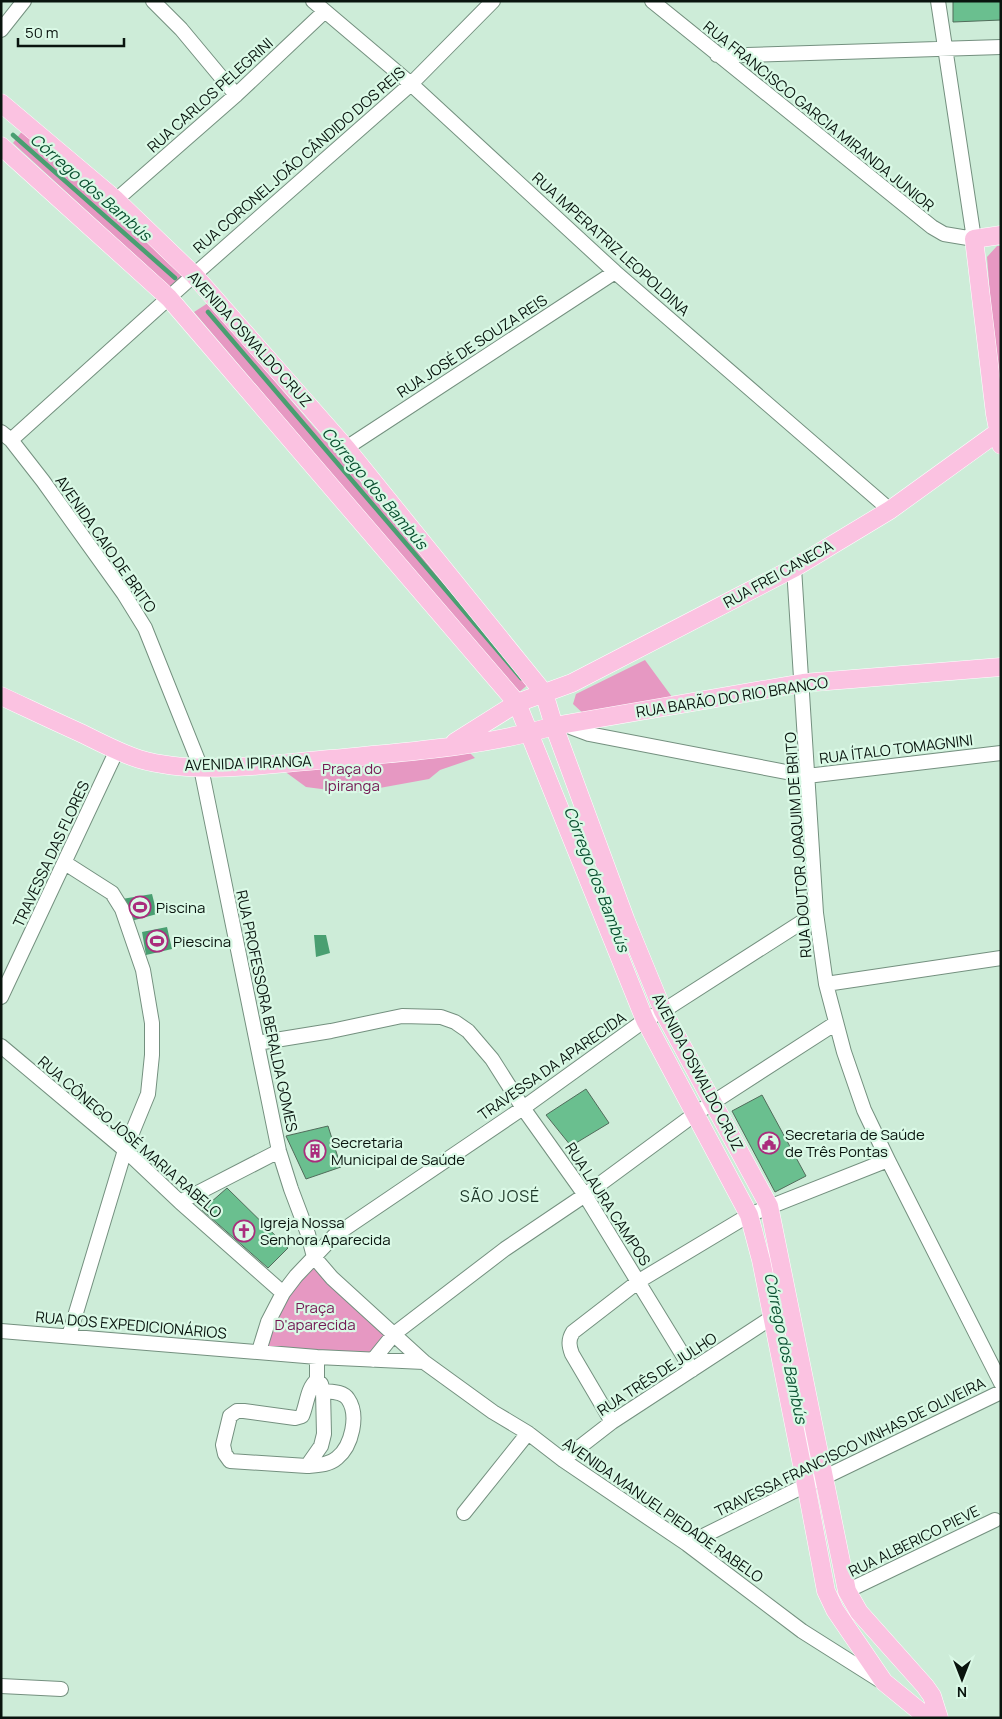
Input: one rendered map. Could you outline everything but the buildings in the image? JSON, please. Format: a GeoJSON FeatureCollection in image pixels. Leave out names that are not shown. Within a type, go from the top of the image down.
{"type":"FeatureCollection","features":[{"type":"Feature","properties":{"kind":"main road","name":"AVENIDA OSWALDO CRUZ"},"geometry":{"type":"LineString","coordinates":[[3,107],[116,200],[194,275],[346,448],[544,693],[560,725],[626,922],[663,1011],[770,1206],[847,1591],[859,1612],[925,1686],[932,1696],[939,1718]]}},
{"type":"Feature","properties":{"kind":"main road","name":"AVENIDA OSWALDO CRUZ"},"geometry":{"type":"LineString","coordinates":[[1,146],[169,298],[517,703],[645,1020],[749,1215],[761,1260],[826,1591],[835,1610],[884,1682],[928,1718]]}},
{"type":"Feature","properties":{"kind":"main road"},"geometry":{"type":"LineString","coordinates":[[999,427],[974,239],[1001,235]]}},
{"type":"Feature","properties":{"kind":"main road","name":"RUA FREI CANECA"},"geometry":{"type":"LineString","coordinates":[[517,703],[572,683],[794,568],[890,510],[999,427]]}},
{"type":"Feature","properties":{"kind":"main road","name":"RUA BARÃO DO RIO BRANCO"},"geometry":{"type":"LineString","coordinates":[[530,733],[560,725],[587,728],[803,683],[1001,667]]}},
{"type":"Feature","properties":{"kind":"main road","name":"AVENIDA IPIRANGA"},"geometry":{"type":"LineString","coordinates":[[1,696],[139,759],[167,765],[201,768],[276,764],[420,751],[530,733]]}},
{"type":"Feature","properties":{"kind":"main road","name":"AVENIDA IPIRANGA"},"geometry":{"type":"LineString","coordinates":[[448,747],[517,703]]}},
{"type":"Feature","properties":{"kind":"street"},"geometry":{"type":"LineString","coordinates":[[1,30],[24,1]]}},
{"type":"Feature","properties":{"kind":"street"},"geometry":{"type":"LineString","coordinates":[[154,1],[181,29],[236,95]]}},
{"type":"Feature","properties":{"kind":"street","name":"RUA IMPERATRIZ LEOPOLDINA"},"geometry":{"type":"LineString","coordinates":[[313,1],[411,84],[615,272],[890,510]]}},
{"type":"Feature","properties":{"kind":"street","name":"RUA CORONEL JOÃO CÂNDIDO DOS REIS"},"geometry":{"type":"LineString","coordinates":[[6,436],[169,298],[411,84],[493,1]]}},
{"type":"Feature","properties":{"kind":"street","name":"RUA FRANCISCO GARCIA MIRANDA JUNIOR"},"geometry":{"type":"LineString","coordinates":[[652,1],[932,227],[944,234],[974,239]]}},
{"type":"Feature","properties":{"kind":"street"},"geometry":{"type":"LineString","coordinates":[[938,1],[974,239]]}},
{"type":"Feature","properties":{"kind":"street","name":"RUA CARLOS PELEGRINI"},"geometry":{"type":"LineString","coordinates":[[116,200],[236,95],[324,12]]}},
{"type":"Feature","properties":{"kind":"street"},"geometry":{"type":"LineString","coordinates":[[717,55],[1001,47]]}},
{"type":"Feature","properties":{"kind":"street","name":"RUA JOSÉ DE SOUZA REIS"},"geometry":{"type":"LineString","coordinates":[[346,448],[615,272]]}},
{"type":"Feature","properties":{"kind":"street","name":"AVENIDA CAIO DE BRITO"},"geometry":{"type":"LineString","coordinates":[[6,436],[124,594],[145,628],[201,768]]}},
{"type":"Feature","properties":{"kind":"street","name":"RUA DOUTOR JOAQUIM DE BRITO"},"geometry":{"type":"LineString","coordinates":[[794,568],[803,683],[816,913],[826,984],[844,1052],[864,1110],[1001,1383]]}},
{"type":"Feature","properties":{"kind":"street","name":"RUA ÍTALO TOMAGNINI"},"geometry":{"type":"LineString","coordinates":[[587,728],[808,776],[1001,752]]}},
{"type":"Feature","properties":{"kind":"street","name":"TRAVESSA DAS FLORES"},"geometry":{"type":"LineString","coordinates":[[1,997],[117,750]]}},
{"type":"Feature","properties":{"kind":"street","name":"RUA PROFESSORA BERALDA GOMES"},"geometry":{"type":"LineString","coordinates":[[201,768],[280,1151],[314,1257]]}},
{"type":"Feature","properties":{"kind":"street"},"geometry":{"type":"LineString","coordinates":[[65,863],[112,893],[122,910],[142,970],[152,1023],[152,1055],[148,1094],[125,1150],[69,1336]]}},
{"type":"Feature","properties":{"kind":"street","name":"TRAVESSA DA APARECIDA"},"geometry":{"type":"LineString","coordinates":[[314,1257],[334,1236],[523,1108],[645,1020],[663,1011],[816,913]]}},
{"type":"Feature","properties":{"kind":"street"},"geometry":{"type":"LineString","coordinates":[[826,984],[1001,958]]}},
{"type":"Feature","properties":{"kind":"street","name":"RUA LAURA CAMPOS"},"geometry":{"type":"LineString","coordinates":[[258,1043],[331,1031],[402,1016],[441,1017],[455,1022],[468,1030],[492,1059],[523,1108],[585,1194],[692,1370]]}},
{"type":"Feature","properties":{"kind":"street"},"geometry":{"type":"LineString","coordinates":[[374,1360],[394,1334],[505,1249],[585,1194],[695,1114],[836,1022]]}},
{"type":"Feature","properties":{"kind":"street","name":"RUA CÔNEGO JOSÉ MARIA RABELO"},"geometry":{"type":"LineString","coordinates":[[1,1046],[125,1150],[282,1293]]}},
{"type":"Feature","properties":{"kind":"street"},"geometry":{"type":"LineString","coordinates":[[180,1202],[280,1151]]}},
{"type":"Feature","properties":{"kind":"street"},"geometry":{"type":"LineString","coordinates":[[612,1422],[572,1354],[569,1345],[573,1332],[639,1281],[749,1215],[888,1160]]}},
{"type":"Feature","properties":{"kind":"street"},"geometry":{"type":"LineString","coordinates":[[314,1257],[332,1278],[424,1362],[317,1357],[259,1351],[268,1322],[282,1293],[314,1257]]}},
{"type":"Feature","properties":{"kind":"street","name":"RUA TRÊS DE JULHO"},"geometry":{"type":"LineString","coordinates":[[563,1460],[612,1422],[771,1318]]}},
{"type":"Feature","properties":{"kind":"street","name":"RUA DOS EXPEDICIONÁRIOS"},"geometry":{"type":"LineString","coordinates":[[1,1331],[259,1351]]}},
{"type":"Feature","properties":{"kind":"street"},"geometry":{"type":"LineString","coordinates":[[307,1466],[321,1446],[324,1434],[317,1357]]}},
{"type":"Feature","properties":{"kind":"street","name":"AVENIDA MANUEL PIEDADE RABELO"},"geometry":{"type":"LineString","coordinates":[[424,1362],[493,1412],[528,1433],[563,1460],[687,1544],[802,1631],[884,1682]]}},
{"type":"Feature","properties":{"kind":"street"},"geometry":{"type":"LineString","coordinates":[[312,1384],[320,1385],[340,1393],[348,1399],[353,1416],[346,1446],[338,1457],[328,1464],[307,1466],[230,1460],[224,1454],[223,1445],[230,1416],[244,1411],[295,1418],[302,1416],[312,1384]]}},
{"type":"Feature","properties":{"kind":"street","name":"TRAVESSA FRANCISCO VINHAS DE OLIVEIRA"},"geometry":{"type":"LineString","coordinates":[[687,1544],[1001,1392]]}},
{"type":"Feature","properties":{"kind":"street"},"geometry":{"type":"LineString","coordinates":[[464,1513],[528,1433]]}},
{"type":"Feature","properties":{"kind":"street","name":"RUA ALBERICO PIEVE"},"geometry":{"type":"LineString","coordinates":[[847,1591],[995,1520]]}},
{"type":"Feature","properties":{"kind":"street"},"geometry":{"type":"LineString","coordinates":[[1,1686],[61,1689]]}},
{"type":"Feature","properties":{"kind":"green space"},"geometry":{"type":"Polygon","coordinates":[[[23,130],[187,276],[171,288],[13,143],[23,130]]]}},
{"type":"Feature","properties":{"kind":"green space"},"geometry":{"type":"Polygon","coordinates":[[[997,246],[1001,246],[1001,407],[999,406],[987,257],[997,246]]]}},
{"type":"Feature","properties":{"kind":"green space"},"geometry":{"type":"Polygon","coordinates":[[[208,303],[531,682],[518,693],[194,312],[208,303]]]}},
{"type":"Feature","properties":{"kind":"green space"},"geometry":{"type":"Polygon","coordinates":[[[645,660],[675,701],[586,716],[573,704],[576,694],[645,660]]]}},
{"type":"Feature","properties":{"kind":"green space","name":"Praça do Ipiranga"},"geometry":{"type":"Polygon","coordinates":[[[470,753],[475,758],[440,770],[429,779],[352,793],[306,787],[276,765],[470,753]]]}},
{"type":"Feature","properties":{"kind":"green space","name":"Praça D'aparecida"},"geometry":{"type":"Polygon","coordinates":[[[314,1264],[386,1334],[371,1355],[266,1347],[272,1325],[286,1295],[314,1264]]]}},
{"type":"Feature","properties":{"kind":"shaded area","name":"Piscina"},"geometry":{"type":"Polygon","coordinates":[[[152,894],[157,914],[131,921],[122,899],[152,894]]]}},
{"type":"Feature","properties":{"kind":"shaded area","name":"Piescina"},"geometry":{"type":"Polygon","coordinates":[[[167,927],[172,949],[146,955],[142,932],[167,927]]]}},
{"type":"Feature","properties":{"kind":"shaded area"},"geometry":{"type":"Polygon","coordinates":[[[314,935],[326,935],[330,953],[316,957],[314,935]]]}},
{"type":"Feature","properties":{"kind":"waterway","name":"Córrego dos Bambús"},"geometry":{"type":"LineString","coordinates":[[13,135],[175,278]]}},
{"type":"Feature","properties":{"kind":"waterway","name":"Córrego dos Bambús"},"geometry":{"type":"LineString","coordinates":[[208,312],[521,678]]}},
{"type":"Feature","properties":{"kind":"place","name":"Piscina"},"geometry":{"type":"Point","coordinates":[140,907]}},
{"type":"Feature","properties":{"kind":"place","name":"Piescina"},"geometry":{"type":"Point","coordinates":[157,941]}},
{"type":"Feature","properties":{"kind":"place","name":"Secretaria de Saúde de Três Pontas"},"geometry":{"type":"Point","coordinates":[769,1143]}},
{"type":"Feature","properties":{"kind":"place","name":"Secretaria Municipal de Saúde"},"geometry":{"type":"Point","coordinates":[315,1151]}},
{"type":"Feature","properties":{"kind":"place","name":"Igreja Nossa Senhora Aparecida"},"geometry":{"type":"Point","coordinates":[244,1231]}},
{"type":"Feature","properties":{"kind":"district","name":"SÃO JOSÉ"},"geometry":{"type":"Point","coordinates":[500,1196]}}]}
